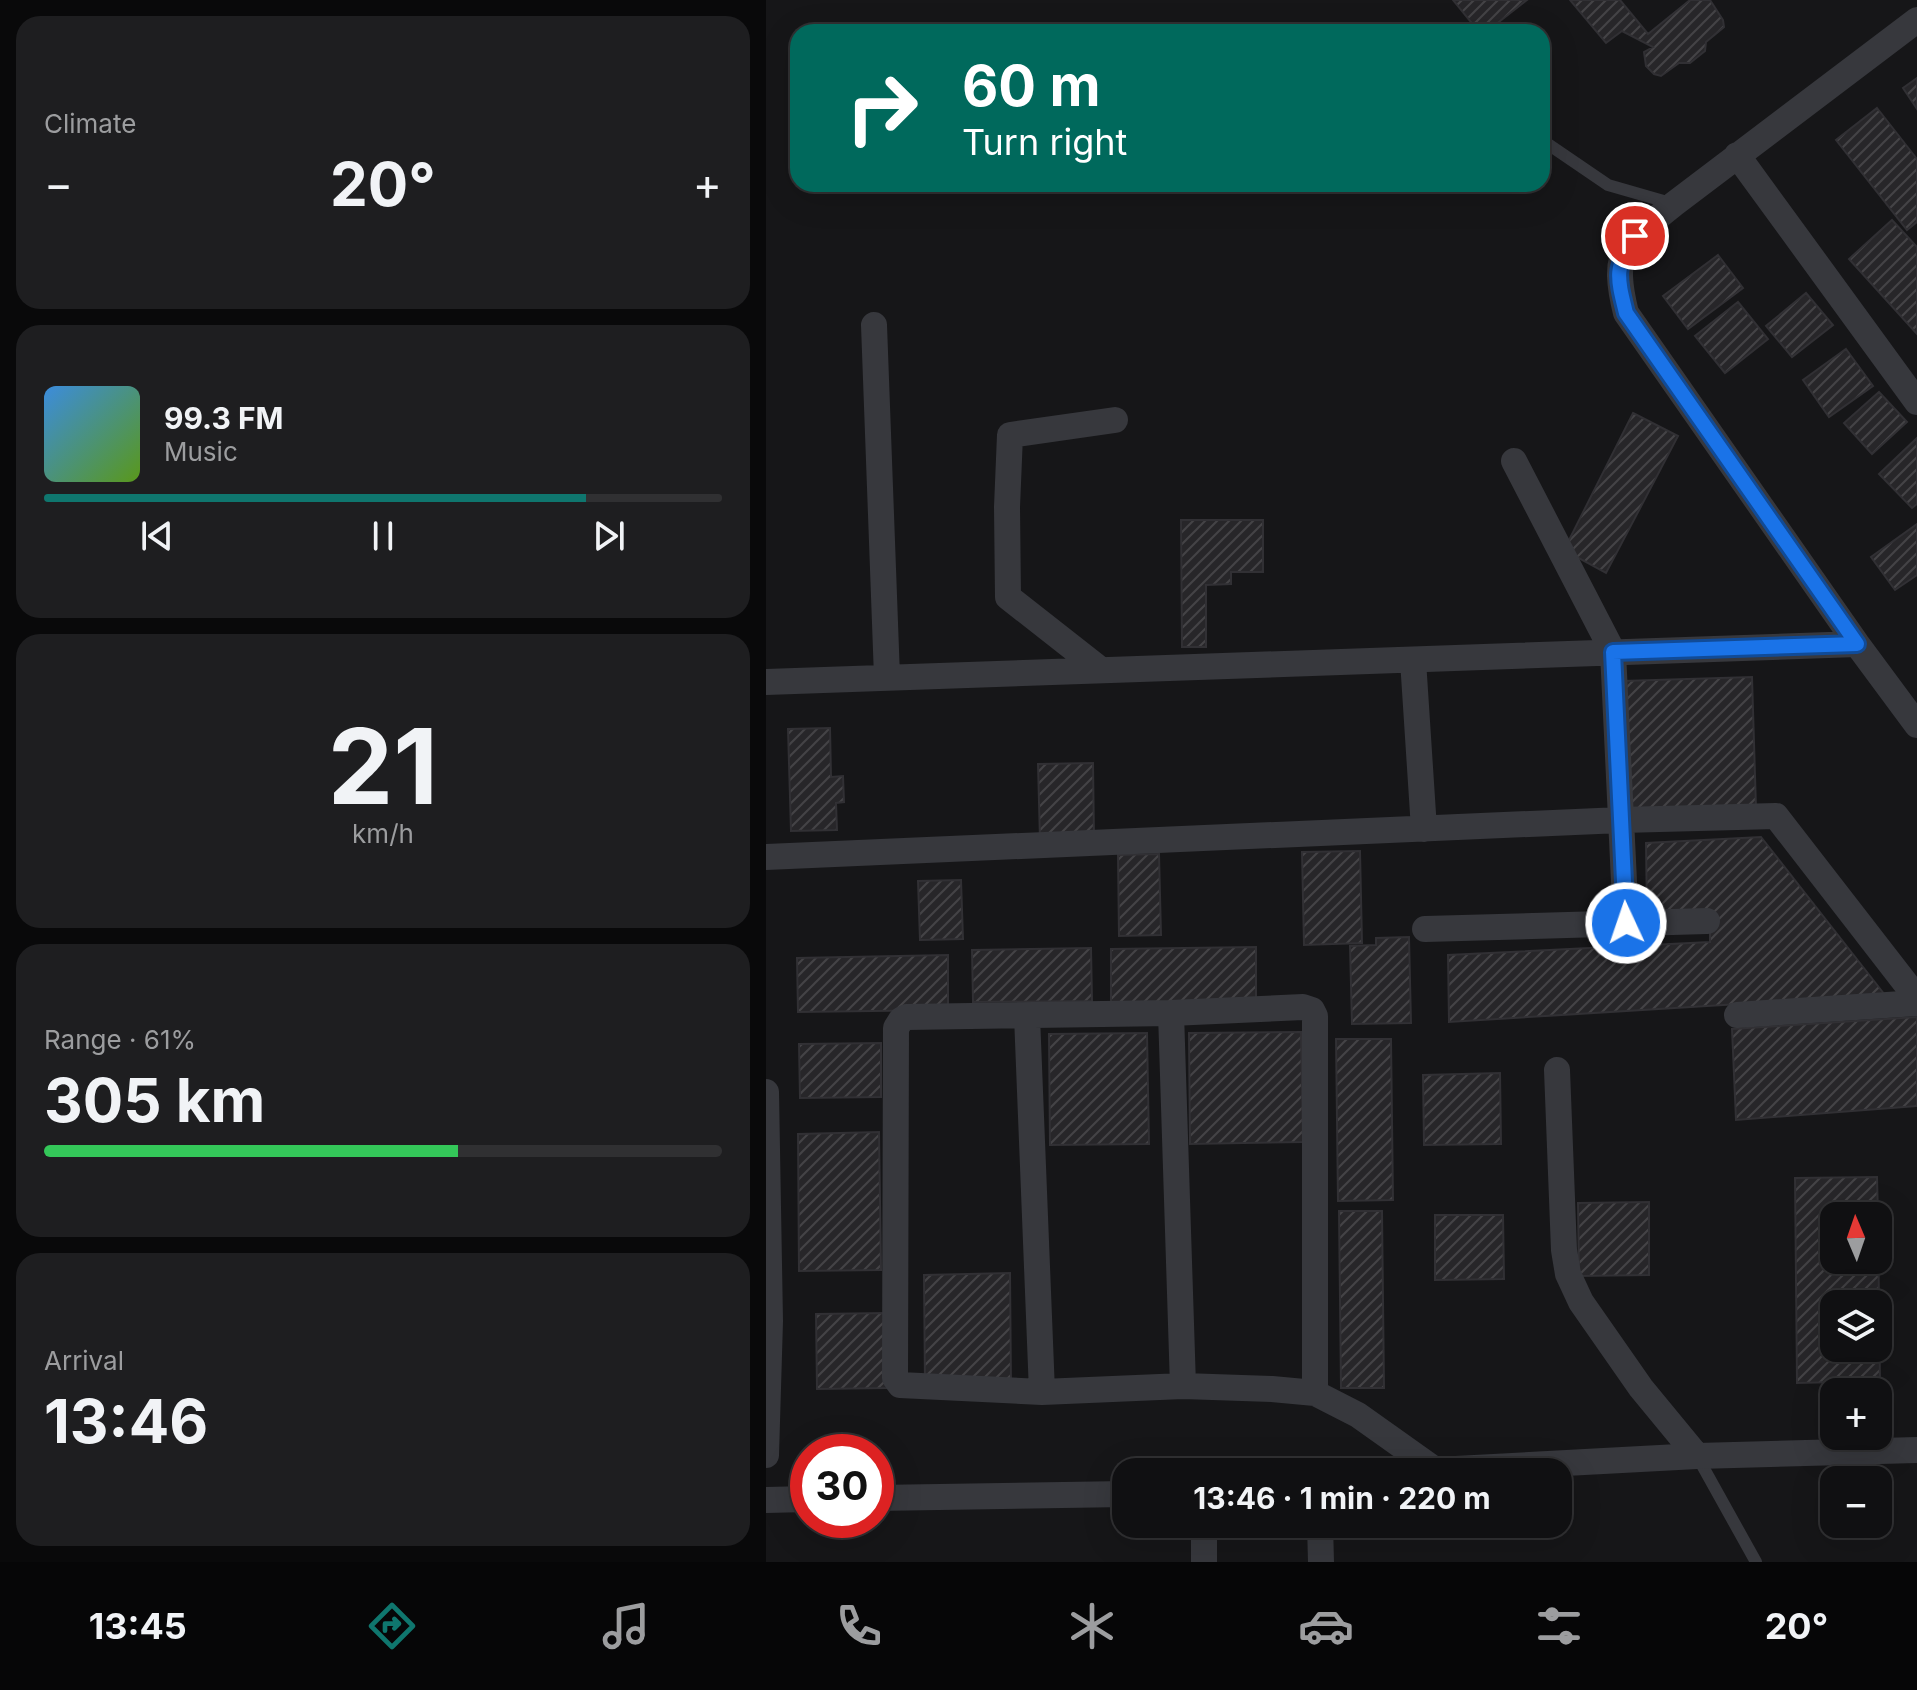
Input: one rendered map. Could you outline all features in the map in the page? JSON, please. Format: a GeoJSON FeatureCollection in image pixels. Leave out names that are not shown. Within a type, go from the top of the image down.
{"type":"FeatureCollection","features":[{"type":"Feature","properties":{"kind":"street"},"geometry":{"type":"LineString","coordinates":[[1917,20],[1635,236],[1618,267],[1626,313],[1917,725]]}},
{"type":"Feature","properties":{"kind":"street"},"geometry":{"type":"LineString","coordinates":[[1737,155],[1917,402]]}},
{"type":"Feature","properties":{"kind":"street"},"geometry":{"type":"LineString","coordinates":[[874,325],[887,677]]}},
{"type":"Feature","properties":{"kind":"street"},"geometry":{"type":"LineString","coordinates":[[1101,670],[1008,597],[1010,435],[1115,420]]}},
{"type":"Feature","properties":{"kind":"street"},"geometry":{"type":"LineString","coordinates":[[1514,461],[1613,652],[1626,923]]}},
{"type":"Feature","properties":{"kind":"street"},"geometry":{"type":"LineString","coordinates":[[766,682],[1857,644]]}},
{"type":"Feature","properties":{"kind":"street"},"geometry":{"type":"LineString","coordinates":[[1413,660],[1424,829]]}},
{"type":"Feature","properties":{"kind":"street"},"geometry":{"type":"LineString","coordinates":[[766,857],[1776,816],[1917,1000]]}},
{"type":"Feature","properties":{"kind":"street"},"geometry":{"type":"LineString","coordinates":[[1425,929],[1707,921]]}},
{"type":"Feature","properties":{"kind":"street"},"geometry":{"type":"LineString","coordinates":[[1737,1015],[1917,1000]]}},
{"type":"Feature","properties":{"kind":"street"},"geometry":{"type":"LineString","coordinates":[[1315,1393],[1315,1013],[1303,1007],[1171,1013],[907,1017],[901,1020],[896,1028],[895,1378],[903,1387],[1042,1392],[1183,1386],[1315,1393],[1358,1415],[1407,1458]]}},
{"type":"Feature","properties":{"kind":"street"},"geometry":{"type":"LineString","coordinates":[[1171,1013],[1183,1386]]}},
{"type":"Feature","properties":{"kind":"street"},"geometry":{"type":"LineString","coordinates":[[1027,1016],[1042,1392]]}},
{"type":"Feature","properties":{"kind":"street"},"geometry":{"type":"LineString","coordinates":[[1557,1070],[1564,1250],[1568,1274],[1581,1302],[1641,1388],[1697,1456]]}},
{"type":"Feature","properties":{"kind":"street"},"geometry":{"type":"LineString","coordinates":[[766,1092],[766,1455]]}},
{"type":"Feature","properties":{"kind":"street"},"geometry":{"type":"LineString","coordinates":[[1572,1463],[1917,1450]]}},
{"type":"Feature","properties":{"kind":"street"},"geometry":{"type":"LineString","coordinates":[[894,1498],[1112,1494]]}},
{"type":"Feature","properties":{"kind":"street"},"geometry":{"type":"LineString","coordinates":[[766,1500],[790,1499]]}},
{"type":"Feature","properties":{"kind":"street"},"geometry":{"type":"LineString","coordinates":[[1204,1538],[1204,1562]]}},
{"type":"Feature","properties":{"kind":"street"},"geometry":{"type":"LineString","coordinates":[[1320,1538],[1321,1562]]}},
{"type":"Feature","properties":{"kind":"lane"},"geometry":{"type":"LineString","coordinates":[[1550,145],[1608,185],[1674,204]]}},
{"type":"Feature","properties":{"kind":"lane"},"geometry":{"type":"LineString","coordinates":[[1697,1456],[1756,1562]]}},
{"type":"Feature","properties":{"kind":"building"},"geometry":{"type":"Polygon","coordinates":[[[1453,0],[1527,0],[1496,24],[1472,24],[1453,0]]]}},
{"type":"Feature","properties":{"kind":"building"},"geometry":{"type":"Polygon","coordinates":[[[1570,0],[1620,0],[1648,34],[1690,0],[1710,0],[1724,27],[1706,42],[1705,51],[1690,63],[1679,63],[1661,76],[1646,66],[1644,52],[1653,47],[1622,31],[1606,43],[1570,0]]]}},
{"type":"Feature","properties":{"kind":"building"},"geometry":{"type":"Polygon","coordinates":[[[1917,78],[1917,109],[1903,88],[1917,78]]]}},
{"type":"Feature","properties":{"kind":"building"},"geometry":{"type":"Polygon","coordinates":[[[1877,108],[1917,159],[1917,222],[1907,230],[1836,140],[1877,108]]]}},
{"type":"Feature","properties":{"kind":"building"},"geometry":{"type":"Polygon","coordinates":[[[1892,220],[1917,247],[1917,334],[1849,259],[1892,220]]]}},
{"type":"Feature","properties":{"kind":"building"},"geometry":{"type":"Polygon","coordinates":[[[1718,255],[1743,288],[1688,329],[1663,296],[1718,255]]]}},
{"type":"Feature","properties":{"kind":"building"},"geometry":{"type":"Polygon","coordinates":[[[1806,293],[1833,325],[1792,357],[1766,326],[1806,293]]]}},
{"type":"Feature","properties":{"kind":"building"},"geometry":{"type":"Polygon","coordinates":[[[1738,302],[1768,339],[1725,373],[1695,336],[1738,302]]]}},
{"type":"Feature","properties":{"kind":"building"},"geometry":{"type":"Polygon","coordinates":[[[1846,349],[1873,386],[1829,417],[1803,380],[1846,349]]]}},
{"type":"Feature","properties":{"kind":"building"},"geometry":{"type":"Polygon","coordinates":[[[1879,392],[1907,422],[1872,454],[1844,423],[1879,392]]]}},
{"type":"Feature","properties":{"kind":"building"},"geometry":{"type":"Polygon","coordinates":[[[1633,413],[1678,436],[1606,573],[1564,550],[1633,413]]]}},
{"type":"Feature","properties":{"kind":"building"},"geometry":{"type":"Polygon","coordinates":[[[1917,438],[1917,504],[1912,508],[1879,474],[1917,438]]]}},
{"type":"Feature","properties":{"kind":"building"},"geometry":{"type":"Polygon","coordinates":[[[1181,520],[1263,520],[1263,572],[1231,572],[1231,584],[1206,585],[1206,647],[1182,647],[1181,520]]]}},
{"type":"Feature","properties":{"kind":"building"},"geometry":{"type":"Polygon","coordinates":[[[1917,524],[1917,575],[1895,590],[1871,557],[1917,524]]]}},
{"type":"Feature","properties":{"kind":"building"},"geometry":{"type":"Polygon","coordinates":[[[1752,677],[1756,808],[1627,811],[1623,681],[1752,677]]]}},
{"type":"Feature","properties":{"kind":"building"},"geometry":{"type":"Polygon","coordinates":[[[830,728],[831,777],[843,776],[844,802],[836,803],[837,830],[791,831],[788,729],[830,728]]]}},
{"type":"Feature","properties":{"kind":"building"},"geometry":{"type":"Polygon","coordinates":[[[1093,763],[1094,839],[1040,840],[1038,764],[1093,763]]]}},
{"type":"Feature","properties":{"kind":"building"},"geometry":{"type":"Polygon","coordinates":[[[1761,837],[1885,995],[1449,1022],[1448,955],[1710,942],[1710,914],[1647,916],[1646,843],[1761,837]]]}},
{"type":"Feature","properties":{"kind":"building"},"geometry":{"type":"Polygon","coordinates":[[[1360,851],[1362,943],[1304,945],[1302,852],[1360,851]]]}},
{"type":"Feature","properties":{"kind":"building"},"geometry":{"type":"Polygon","coordinates":[[[1159,854],[1161,935],[1119,936],[1118,855],[1159,854]]]}},
{"type":"Feature","properties":{"kind":"building"},"geometry":{"type":"Polygon","coordinates":[[[961,880],[963,939],[920,940],[918,881],[961,880]]]}},
{"type":"Feature","properties":{"kind":"building"},"geometry":{"type":"Polygon","coordinates":[[[1409,937],[1411,1023],[1352,1024],[1350,946],[1376,945],[1376,938],[1409,937]]]}},
{"type":"Feature","properties":{"kind":"building"},"geometry":{"type":"Polygon","coordinates":[[[1256,947],[1256,1004],[1111,1006],[1111,949],[1256,947]]]}},
{"type":"Feature","properties":{"kind":"building"},"geometry":{"type":"Polygon","coordinates":[[[1091,948],[1092,1001],[973,1002],[972,950],[1091,948]]]}},
{"type":"Feature","properties":{"kind":"building"},"geometry":{"type":"Polygon","coordinates":[[[948,955],[948,1010],[798,1012],[797,958],[948,955]]]}},
{"type":"Feature","properties":{"kind":"building"},"geometry":{"type":"Polygon","coordinates":[[[1917,1017],[1917,1106],[1736,1120],[1732,1029],[1917,1017]]]}},
{"type":"Feature","properties":{"kind":"building"},"geometry":{"type":"Polygon","coordinates":[[[1301,1032],[1303,1142],[1190,1144],[1189,1033],[1301,1032]]]}},
{"type":"Feature","properties":{"kind":"building"},"geometry":{"type":"Polygon","coordinates":[[[1147,1033],[1149,1144],[1050,1145],[1049,1034],[1147,1033]]]}},
{"type":"Feature","properties":{"kind":"building"},"geometry":{"type":"Polygon","coordinates":[[[1336,1039],[1391,1039],[1393,1200],[1338,1201],[1336,1039]]]}},
{"type":"Feature","properties":{"kind":"building"},"geometry":{"type":"Polygon","coordinates":[[[881,1043],[881,1097],[800,1098],[799,1044],[881,1043]]]}},
{"type":"Feature","properties":{"kind":"building"},"geometry":{"type":"Polygon","coordinates":[[[1500,1073],[1501,1144],[1424,1145],[1423,1075],[1500,1073]]]}},
{"type":"Feature","properties":{"kind":"building"},"geometry":{"type":"Polygon","coordinates":[[[879,1132],[881,1270],[799,1271],[798,1134],[879,1132]]]}},
{"type":"Feature","properties":{"kind":"building"},"geometry":{"type":"Polygon","coordinates":[[[1877,1177],[1878,1202],[1820,1202],[1820,1274],[1879,1274],[1879,1290],[1820,1290],[1820,1362],[1880,1362],[1880,1378],[1820,1378],[1820,1382],[1797,1383],[1795,1178],[1877,1177]]]}},
{"type":"Feature","properties":{"kind":"building"},"geometry":{"type":"Polygon","coordinates":[[[1649,1202],[1649,1275],[1579,1276],[1578,1203],[1649,1202]]]}},
{"type":"Feature","properties":{"kind":"building"},"geometry":{"type":"Polygon","coordinates":[[[1339,1211],[1382,1211],[1384,1388],[1341,1388],[1339,1211]]]}},
{"type":"Feature","properties":{"kind":"building"},"geometry":{"type":"Polygon","coordinates":[[[1435,1215],[1503,1215],[1504,1279],[1435,1280],[1435,1215]]]}},
{"type":"Feature","properties":{"kind":"building"},"geometry":{"type":"Polygon","coordinates":[[[1010,1273],[1011,1386],[925,1387],[924,1275],[1010,1273]]]}},
{"type":"Feature","properties":{"kind":"building"},"geometry":{"type":"Polygon","coordinates":[[[886,1313],[887,1388],[817,1389],[816,1314],[886,1313]]]}},
{"type":"Feature","properties":{"kind":"route"},"geometry":{"type":"LineString","coordinates":[[1626,923],[1613,652],[1857,644],[1626,313],[1618,267],[1635,236]]}}]}
